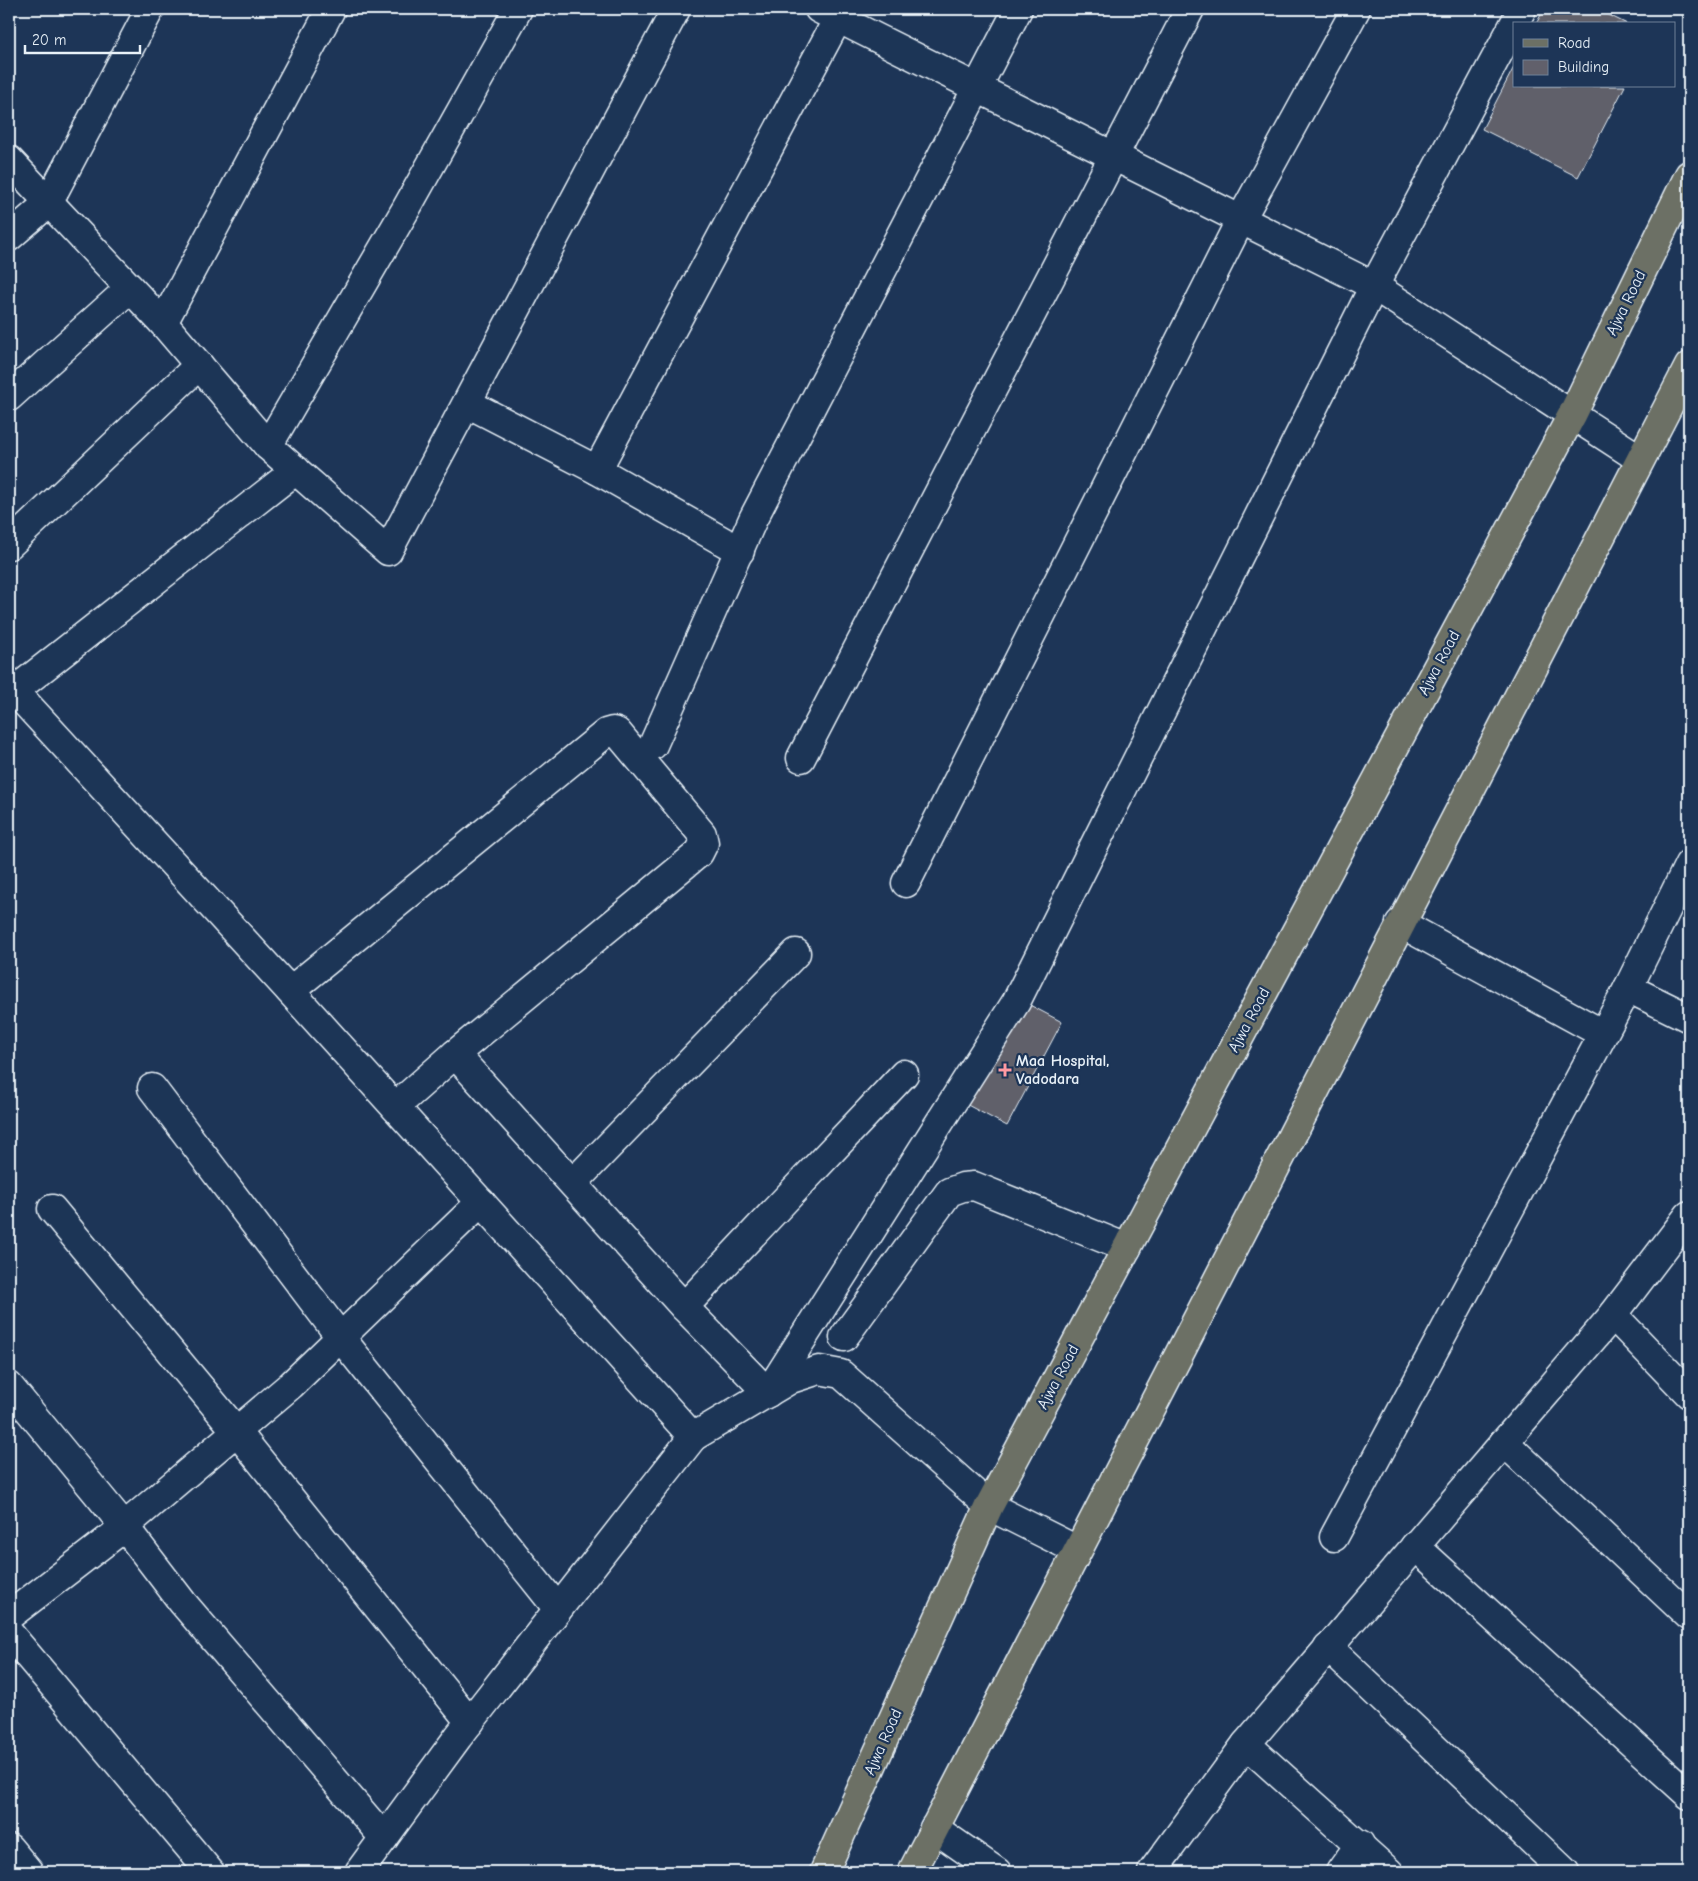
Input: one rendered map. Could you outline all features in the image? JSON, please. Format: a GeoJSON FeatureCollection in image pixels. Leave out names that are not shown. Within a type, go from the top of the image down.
{"type":"FeatureCollection","features":[{"type":"Feature","properties":{"kind":"main road","name":"Ajwa Road"},"geometry":{"type":"LineString","coordinates":[[824,1872],[989,1506],[1572,415],[1689,175]]}},
{"type":"Feature","properties":{"kind":"main road"},"geometry":{"type":"LineString","coordinates":[[912,1872],[1689,366]]}},
{"type":"Feature","properties":{"kind":"street"},"geometry":{"type":"LineString","coordinates":[[9,237],[48,203],[150,9]]}},
{"type":"Feature","properties":{"kind":"street"},"geometry":{"type":"LineString","coordinates":[[163,323],[331,9]]}},
{"type":"Feature","properties":{"kind":"street"},"geometry":{"type":"LineString","coordinates":[[268,446],[406,210],[518,9]]}},
{"type":"Feature","properties":{"kind":"street"},"geometry":{"type":"LineString","coordinates":[[9,160],[163,323],[268,446],[388,551],[676,9]]}},
{"type":"Feature","properties":{"kind":"street"},"geometry":{"type":"LineString","coordinates":[[653,745],[758,511],[1018,9]]}},
{"type":"Feature","properties":{"kind":"street"},"geometry":{"type":"LineString","coordinates":[[801,758],[1190,9]]}},
{"type":"Feature","properties":{"kind":"street"},"geometry":{"type":"LineString","coordinates":[[906,883],[1241,219],[1356,9]]}},
{"type":"Feature","properties":{"kind":"street"},"geometry":{"type":"LineString","coordinates":[[1515,22],[1522,9]]}},
{"type":"Feature","properties":{"kind":"street"},"geometry":{"type":"LineString","coordinates":[[597,470],[834,12],[1374,286],[1640,459]]}},
{"type":"Feature","properties":{"kind":"street"},"geometry":{"type":"LineString","coordinates":[[768,1393],[1016,1002],[1374,286],[1513,26]]}},
{"type":"Feature","properties":{"kind":"street"},"geometry":{"type":"LineString","coordinates":[[9,397],[130,288]]}},
{"type":"Feature","properties":{"kind":"street"},"geometry":{"type":"LineString","coordinates":[[9,545],[199,365]]}},
{"type":"Feature","properties":{"kind":"street"},"geometry":{"type":"LineString","coordinates":[[467,402],[597,470],[740,551]]}},
{"type":"Feature","properties":{"kind":"street"},"geometry":{"type":"LineString","coordinates":[[296,470],[11,688],[290,991],[693,1437]]}},
{"type":"Feature","properties":{"kind":"street"},"geometry":{"type":"LineString","coordinates":[[290,991],[606,733],[618,732],[702,834],[704,843],[699,853],[455,1054],[395,1107]]}},
{"type":"Feature","properties":{"kind":"street"},"geometry":{"type":"LineString","coordinates":[[1334,1537],[1628,988],[1689,864]]}},
{"type":"Feature","properties":{"kind":"street"},"geometry":{"type":"LineString","coordinates":[[1400,923],[1603,1034]]}},
{"type":"Feature","properties":{"kind":"street"},"geometry":{"type":"LineString","coordinates":[[573,1183],[796,953]]}},
{"type":"Feature","properties":{"kind":"street"},"geometry":{"type":"LineString","coordinates":[[1628,988],[1689,1018]]}},
{"type":"Feature","properties":{"kind":"street"},"geometry":{"type":"LineString","coordinates":[[455,1054],[684,1306],[768,1393]]}},
{"type":"Feature","properties":{"kind":"street"},"geometry":{"type":"LineString","coordinates":[[684,1306],[904,1074]]}},
{"type":"Feature","properties":{"kind":"street"},"geometry":{"type":"LineString","coordinates":[[152,1088],[341,1338],[558,1609]]}},
{"type":"Feature","properties":{"kind":"street"},"geometry":{"type":"LineString","coordinates":[[844,1338],[949,1192],[963,1187],[974,1186],[1127,1248]]}},
{"type":"Feature","properties":{"kind":"street"},"geometry":{"type":"LineString","coordinates":[[9,1616],[124,1526],[291,1385],[481,1202]]}},
{"type":"Feature","properties":{"kind":"street"},"geometry":{"type":"LineString","coordinates":[[52,1209],[237,1432],[470,1722]]}},
{"type":"Feature","properties":{"kind":"street"},"geometry":{"type":"LineString","coordinates":[[1152,1872],[1246,1744],[1613,1315],[1689,1215]]}},
{"type":"Feature","properties":{"kind":"street"},"geometry":{"type":"LineString","coordinates":[[1613,1315],[1689,1394]]}},
{"type":"Feature","properties":{"kind":"street"},"geometry":{"type":"LineString","coordinates":[[359,1872],[470,1722],[693,1437],[791,1380],[819,1370],[841,1374],[989,1506],[1077,1550]]}},
{"type":"Feature","properties":{"kind":"street"},"geometry":{"type":"LineString","coordinates":[[9,1386],[124,1526],[183,1603],[384,1838]]}},
{"type":"Feature","properties":{"kind":"street"},"geometry":{"type":"LineString","coordinates":[[1504,1442],[1689,1616]]}},
{"type":"Feature","properties":{"kind":"street"},"geometry":{"type":"LineString","coordinates":[[1416,1546],[1689,1795]]}},
{"type":"Feature","properties":{"kind":"street"},"geometry":{"type":"LineString","coordinates":[[9,1633],[210,1872]]}},
{"type":"Feature","properties":{"kind":"street"},"geometry":{"type":"LineString","coordinates":[[1328,1647],[1565,1872]]}},
{"type":"Feature","properties":{"kind":"street"},"geometry":{"type":"LineString","coordinates":[[1246,1744],[1360,1844],[1389,1872]]}},
{"type":"Feature","properties":{"kind":"street"},"geometry":{"type":"LineString","coordinates":[[934,1828],[997,1872]]}},
{"type":"Feature","properties":{"kind":"street"},"geometry":{"type":"LineString","coordinates":[[1340,1872],[1360,1844]]}},
{"type":"Feature","properties":{"kind":"street"},"geometry":{"type":"LineString","coordinates":[[9,1848],[29,1872]]}},
{"type":"Feature","properties":{"kind":"building"},"geometry":{"type":"Polygon","coordinates":[[[1544,9],[1597,9],[1623,22],[1537,22],[1544,9]]]}},
{"type":"Feature","properties":{"kind":"building"},"geometry":{"type":"Polygon","coordinates":[[[1513,69],[1513,88],[1624,88],[1578,177],[1482,129],[1513,69]]]}},
{"type":"Feature","properties":{"kind":"building"},"geometry":{"type":"Polygon","coordinates":[[[1024,1002],[1062,1022],[1007,1126],[960,1101],[1024,1002]]]}},
{"type":"Feature","properties":{"kind":"place","name":"Maa Hospital, Vadodara"},"geometry":{"type":"Point","coordinates":[1005,1070]}}]}
